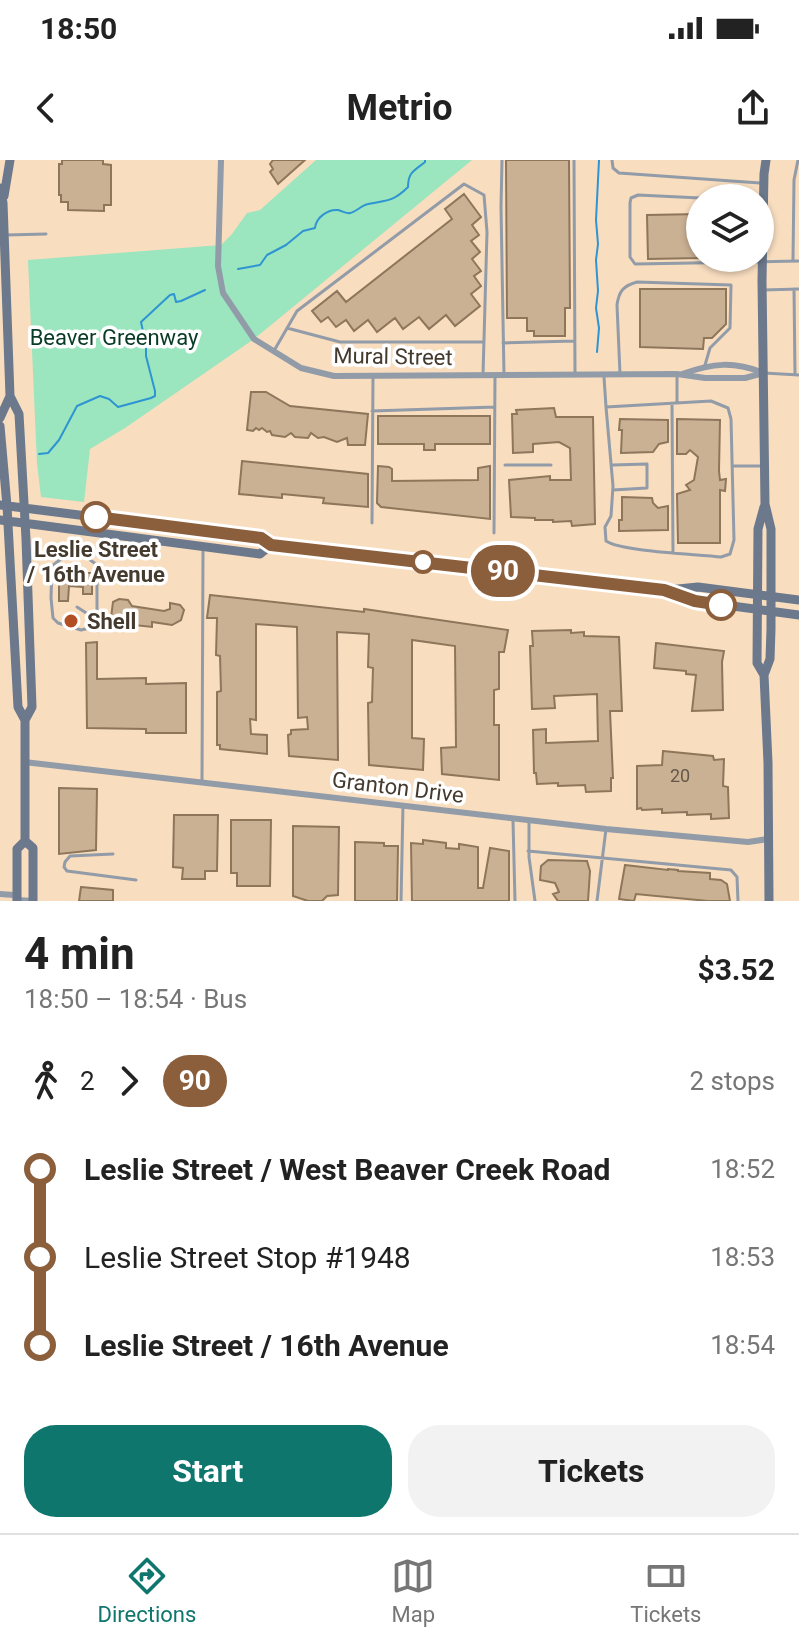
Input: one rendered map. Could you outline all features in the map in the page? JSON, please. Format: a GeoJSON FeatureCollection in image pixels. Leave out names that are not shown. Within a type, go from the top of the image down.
{"type":"FeatureCollection","features":[{"type":"Feature","properties":{"kind":"main road"},"geometry":{"type":"LineString","coordinates":[[3,203],[10,160]]}},
{"type":"Feature","properties":{"kind":"main road"},"geometry":{"type":"LineString","coordinates":[[764,183],[766,160]]}},
{"type":"Feature","properties":{"kind":"main road"},"geometry":{"type":"LineString","coordinates":[[0,188],[10,396],[19,414],[32,707],[25,720],[25,841],[17,850],[17,901]]}},
{"type":"Feature","properties":{"kind":"main road"},"geometry":{"type":"LineString","coordinates":[[763,272],[765,504],[771,529],[770,659],[764,675],[769,901]]}},
{"type":"Feature","properties":{"kind":"main road"},"geometry":{"type":"LineString","coordinates":[[0,418],[10,396]]}},
{"type":"Feature","properties":{"kind":"main road"},"geometry":{"type":"LineString","coordinates":[[0,426],[18,707],[25,720]]}},
{"type":"Feature","properties":{"kind":"main road"},"geometry":{"type":"LineString","coordinates":[[764,675],[757,663],[757,594],[758,529],[765,504]]}},
{"type":"Feature","properties":{"kind":"main road"},"geometry":{"type":"LineString","coordinates":[[4,505],[261,538],[271,545],[664,590],[698,587],[799,600]]}},
{"type":"Feature","properties":{"kind":"main road"},"geometry":{"type":"LineString","coordinates":[[4,520],[260,554],[271,545]]}},
{"type":"Feature","properties":{"kind":"main road"},"geometry":{"type":"LineString","coordinates":[[664,590],[695,601],[799,615]]}},
{"type":"Feature","properties":{"kind":"main road"},"geometry":{"type":"LineString","coordinates":[[25,841],[33,848],[33,901]]}},
{"type":"Feature","properties":{"kind":"street","name":"Mural Street"},"geometry":{"type":"LineString","coordinates":[[221,160],[218,266],[223,293],[254,339],[301,368],[334,376],[680,374],[705,378],[745,378],[764,373]]}},
{"type":"Feature","properties":{"kind":"street","name":"Mural Street"},"geometry":{"type":"LineString","coordinates":[[680,374],[705,365],[744,366],[764,373]]}},
{"type":"Feature","properties":{"kind":"street","name":"Granton Drive"},"geometry":{"type":"LineString","coordinates":[[24,762],[606,829],[748,842],[768,839]]}},
{"type":"Feature","properties":{"kind":"street"},"geometry":{"type":"LineString","coordinates":[[0,894],[14,895],[17,901],[33,901]]}},
{"type":"Feature","properties":{"kind":"lane"},"geometry":{"type":"LineString","coordinates":[[502,160],[504,375]]}},
{"type":"Feature","properties":{"kind":"lane"},"geometry":{"type":"LineString","coordinates":[[574,160],[575,374]]}},
{"type":"Feature","properties":{"kind":"lane"},"geometry":{"type":"LineString","coordinates":[[612,160],[613,168],[619,173],[764,183]]}},
{"type":"Feature","properties":{"kind":"lane"},"geometry":{"type":"LineString","coordinates":[[774,261],[796,261],[794,180],[798,160]]}},
{"type":"Feature","properties":{"kind":"lane"},"geometry":{"type":"LineString","coordinates":[[274,352],[297,311],[464,184],[484,195],[487,232],[483,375]]}},
{"type":"Feature","properties":{"kind":"lane"},"geometry":{"type":"LineString","coordinates":[[686,197],[638,195],[631,198],[630,257],[635,264],[686,262]]}},
{"type":"Feature","properties":{"kind":"lane"},"geometry":{"type":"LineString","coordinates":[[4,235],[46,234]]}},
{"type":"Feature","properties":{"kind":"lane"},"geometry":{"type":"LineString","coordinates":[[620,374],[618,297],[620,290],[637,282],[731,285],[730,328],[710,348],[705,365]]}},
{"type":"Feature","properties":{"kind":"lane"},"geometry":{"type":"LineString","coordinates":[[763,290],[796,289],[797,375],[764,373]]}},
{"type":"Feature","properties":{"kind":"lane"},"geometry":{"type":"LineString","coordinates":[[287,328],[340,342],[484,342]]}},
{"type":"Feature","properties":{"kind":"lane"},"geometry":{"type":"LineString","coordinates":[[503,343],[574,341]]}},
{"type":"Feature","properties":{"kind":"lane"},"geometry":{"type":"LineString","coordinates":[[604,374],[606,407],[613,490],[611,516],[605,527],[606,541],[619,547],[721,557],[730,554],[734,540],[731,419],[728,408],[713,401],[606,407]]}},
{"type":"Feature","properties":{"kind":"lane"},"geometry":{"type":"LineString","coordinates":[[673,552],[675,403],[680,374]]}},
{"type":"Feature","properties":{"kind":"lane"},"geometry":{"type":"LineString","coordinates":[[494,533],[495,375]]}},
{"type":"Feature","properties":{"kind":"lane"},"geometry":{"type":"LineString","coordinates":[[372,523],[373,376]]}},
{"type":"Feature","properties":{"kind":"lane"},"geometry":{"type":"LineString","coordinates":[[372,411],[495,407]]}},
{"type":"Feature","properties":{"kind":"lane"},"geometry":{"type":"LineString","coordinates":[[611,465],[647,464],[647,488],[613,490]]}},
{"type":"Feature","properties":{"kind":"lane"},"geometry":{"type":"LineString","coordinates":[[505,465],[551,465]]}},
{"type":"Feature","properties":{"kind":"lane"},"geometry":{"type":"LineString","coordinates":[[731,467],[765,465]]}},
{"type":"Feature","properties":{"kind":"lane"},"geometry":{"type":"LineString","coordinates":[[202,782],[203,547]]}},
{"type":"Feature","properties":{"kind":"lane"},"geometry":{"type":"LineString","coordinates":[[85,556],[97,565],[97,620],[94,627],[81,630],[58,623],[53,618],[52,566],[61,559],[85,556]]}},
{"type":"Feature","properties":{"kind":"lane"},"geometry":{"type":"LineString","coordinates":[[77,607],[97,620]]}},
{"type":"Feature","properties":{"kind":"lane"},"geometry":{"type":"LineString","coordinates":[[401,901],[403,805]]}},
{"type":"Feature","properties":{"kind":"lane"},"geometry":{"type":"LineString","coordinates":[[513,818],[515,901]]}},
{"type":"Feature","properties":{"kind":"lane"},"geometry":{"type":"LineString","coordinates":[[529,820],[528,851],[535,901]]}},
{"type":"Feature","properties":{"kind":"lane"},"geometry":{"type":"LineString","coordinates":[[597,901],[606,829]]}},
{"type":"Feature","properties":{"kind":"lane"},"geometry":{"type":"LineString","coordinates":[[528,851],[731,870],[737,877],[738,901]]}},
{"type":"Feature","properties":{"kind":"lane"},"geometry":{"type":"LineString","coordinates":[[113,854],[70,856],[64,867],[67,871],[136,880]]}},
{"type":"Feature","properties":{"kind":"green space","name":"Beaver Greenway"},"geometry":{"type":"Polygon","coordinates":[[[316,160],[472,160],[254,339],[90,449],[84,502],[41,497],[28,260],[221,245],[247,213],[260,210],[316,160]]]}},
{"type":"Feature","properties":{"kind":"building"},"geometry":{"type":"Polygon","coordinates":[[[62,160],[103,160],[103,164],[111,165],[111,205],[104,205],[104,211],[68,210],[68,202],[61,202],[59,195],[59,164],[62,160]]]}},
{"type":"Feature","properties":{"kind":"building"},"geometry":{"type":"Polygon","coordinates":[[[273,160],[305,160],[278,184],[270,172],[273,160]]]}},
{"type":"Feature","properties":{"kind":"building"},"geometry":{"type":"Polygon","coordinates":[[[506,160],[569,160],[570,308],[565,308],[565,336],[534,336],[534,331],[527,331],[527,318],[507,318],[506,160]]]}},
{"type":"Feature","properties":{"kind":"building"},"geometry":{"type":"Polygon","coordinates":[[[464,194],[481,217],[472,225],[479,235],[471,241],[480,252],[472,259],[481,271],[474,276],[481,286],[471,294],[480,306],[455,326],[446,315],[429,329],[419,317],[403,329],[395,318],[377,332],[368,320],[354,331],[346,320],[336,327],[328,317],[321,322],[312,311],[337,291],[346,302],[452,219],[445,209],[464,194]]]}},
{"type":"Feature","properties":{"kind":"building"},"geometry":{"type":"Polygon","coordinates":[[[686,214],[686,258],[648,259],[647,215],[686,214]]]}},
{"type":"Feature","properties":{"kind":"building"},"geometry":{"type":"Polygon","coordinates":[[[640,289],[726,289],[726,324],[712,338],[704,338],[703,349],[640,347],[640,289]]]}},
{"type":"Feature","properties":{"kind":"building"},"geometry":{"type":"Polygon","coordinates":[[[251,392],[266,392],[290,406],[368,414],[365,445],[348,445],[347,438],[337,442],[318,438],[311,433],[308,438],[295,437],[291,433],[285,437],[272,435],[262,428],[247,430],[251,392]]]}},
{"type":"Feature","properties":{"kind":"building"},"geometry":{"type":"Polygon","coordinates":[[[554,408],[556,417],[593,417],[595,524],[572,526],[571,521],[511,517],[509,480],[550,476],[550,480],[571,480],[570,448],[559,442],[533,444],[533,452],[513,453],[512,414],[517,414],[516,410],[554,408]]]}},
{"type":"Feature","properties":{"kind":"building"},"geometry":{"type":"Polygon","coordinates":[[[378,416],[490,416],[490,444],[435,444],[435,450],[424,450],[424,444],[378,444],[378,416]]]}},
{"type":"Feature","properties":{"kind":"building"},"geometry":{"type":"Polygon","coordinates":[[[620,419],[668,420],[668,442],[659,444],[653,452],[621,453],[620,419]]]}},
{"type":"Feature","properties":{"kind":"building"},"geometry":{"type":"Polygon","coordinates":[[[677,419],[720,420],[719,471],[720,480],[726,479],[725,491],[720,490],[720,543],[678,543],[677,494],[690,490],[686,485],[694,480],[698,457],[690,450],[686,454],[677,454],[677,419]]]}},
{"type":"Feature","properties":{"kind":"building"},"geometry":{"type":"Polygon","coordinates":[[[242,461],[368,474],[368,507],[323,503],[324,498],[239,494],[242,461]]]}},
{"type":"Feature","properties":{"kind":"building"},"geometry":{"type":"Polygon","coordinates":[[[378,466],[392,469],[392,481],[478,480],[478,468],[490,466],[490,519],[381,507],[377,503],[378,466]]]}},
{"type":"Feature","properties":{"kind":"building"},"geometry":{"type":"Polygon","coordinates":[[[622,497],[652,498],[658,508],[668,506],[668,530],[619,531],[622,497]]]}},
{"type":"Feature","properties":{"kind":"building"},"geometry":{"type":"Polygon","coordinates":[[[61,565],[69,565],[69,577],[92,573],[92,594],[83,594],[83,587],[69,586],[68,601],[59,601],[61,565]]]}},
{"type":"Feature","properties":{"kind":"building"},"geometry":{"type":"Polygon","coordinates":[[[210,595],[364,612],[364,609],[508,630],[504,652],[499,652],[499,689],[494,690],[494,725],[499,725],[499,780],[442,774],[441,748],[456,747],[455,646],[412,640],[412,738],[424,739],[423,770],[369,765],[368,703],[372,702],[373,668],[368,667],[369,634],[337,632],[338,760],[289,756],[288,735],[291,730],[308,729],[307,717],[298,718],[297,627],[256,624],[256,720],[250,719],[251,734],[267,735],[267,754],[220,749],[217,745],[217,692],[221,691],[220,656],[216,655],[217,618],[207,618],[210,595]]]}},
{"type":"Feature","properties":{"kind":"building"},"geometry":{"type":"Polygon","coordinates":[[[128,600],[132,606],[164,611],[170,609],[170,603],[180,605],[184,610],[181,620],[172,625],[152,622],[152,627],[116,623],[111,618],[113,602],[128,600]]]}},
{"type":"Feature","properties":{"kind":"building"},"geometry":{"type":"Polygon","coordinates":[[[571,630],[571,633],[584,632],[584,636],[619,637],[622,711],[610,711],[611,791],[586,792],[585,785],[537,784],[534,773],[533,730],[546,729],[546,743],[598,741],[597,694],[554,696],[555,708],[532,709],[532,631],[571,630]]]}},
{"type":"Feature","properties":{"kind":"building"},"geometry":{"type":"Polygon","coordinates":[[[97,642],[97,679],[146,678],[146,684],[186,683],[186,733],[87,728],[86,643],[97,642]]]}},
{"type":"Feature","properties":{"kind":"building"},"geometry":{"type":"Polygon","coordinates":[[[656,643],[724,651],[723,710],[692,711],[696,675],[654,668],[656,643]]]}},
{"type":"Feature","properties":{"kind":"building"},"geometry":{"type":"Polygon","coordinates":[[[663,751],[724,759],[723,786],[728,787],[729,818],[711,819],[711,814],[687,815],[687,812],[662,813],[662,809],[637,809],[637,766],[662,765],[663,751]]]}},
{"type":"Feature","properties":{"kind":"building"},"geometry":{"type":"Polygon","coordinates":[[[59,788],[97,789],[96,850],[59,854],[59,788]]]}},
{"type":"Feature","properties":{"kind":"building"},"geometry":{"type":"Polygon","coordinates":[[[174,815],[218,815],[217,871],[205,871],[205,879],[182,879],[183,868],[173,867],[174,815]]]}},
{"type":"Feature","properties":{"kind":"building"},"geometry":{"type":"Polygon","coordinates":[[[231,820],[271,820],[270,886],[237,886],[237,873],[231,873],[231,820]]]}},
{"type":"Feature","properties":{"kind":"building"},"geometry":{"type":"Polygon","coordinates":[[[293,826],[339,827],[338,895],[327,896],[322,901],[293,896],[293,826]]]}},
{"type":"Feature","properties":{"kind":"building"},"geometry":{"type":"Polygon","coordinates":[[[423,840],[446,843],[446,848],[459,849],[459,844],[478,847],[478,888],[483,888],[490,848],[509,851],[509,901],[412,901],[411,843],[423,844],[423,840]]]}},
{"type":"Feature","properties":{"kind":"building"},"geometry":{"type":"Polygon","coordinates":[[[355,842],[398,846],[397,901],[355,901],[355,842]]]}},
{"type":"Feature","properties":{"kind":"building"},"geometry":{"type":"Polygon","coordinates":[[[548,860],[587,861],[590,871],[588,901],[558,901],[553,894],[559,892],[555,883],[540,880],[541,866],[548,860]]]}},
{"type":"Feature","properties":{"kind":"building"},"geometry":{"type":"Polygon","coordinates":[[[625,865],[710,873],[710,879],[727,884],[730,901],[636,894],[634,901],[619,899],[625,865]]]}},
{"type":"Feature","properties":{"kind":"building"},"geometry":{"type":"Polygon","coordinates":[[[81,887],[113,890],[113,901],[79,901],[81,887]]]}},
{"type":"Feature","properties":{"kind":"waterway"},"geometry":{"type":"LineString","coordinates":[[238,269],[260,265],[267,255],[303,231],[315,228],[317,221],[326,213],[334,210],[350,213],[366,205],[390,200],[408,187],[410,175],[425,160]]}},
{"type":"Feature","properties":{"kind":"waterway"},"geometry":{"type":"LineString","coordinates":[[597,352],[599,160]]}},
{"type":"Feature","properties":{"kind":"waterway"},"geometry":{"type":"LineString","coordinates":[[39,454],[48,453],[59,440],[77,406],[100,396],[118,407],[155,396],[141,322],[170,295],[174,294],[176,302],[205,290]]}},
{"type":"Feature","properties":{"kind":"bus line","name":"90"},"geometry":{"type":"LineString","coordinates":[[96,517],[261,538],[271,545],[664,590],[695,601],[721,605]]}},
{"type":"Feature","properties":{"kind":"place","name":"Leslie Street / 16th Avenue"},"geometry":{"type":"Point","coordinates":[96,517]}},
{"type":"Feature","properties":{"kind":"place","name":"Shell"},"geometry":{"type":"Point","coordinates":[71,621]}}]}
